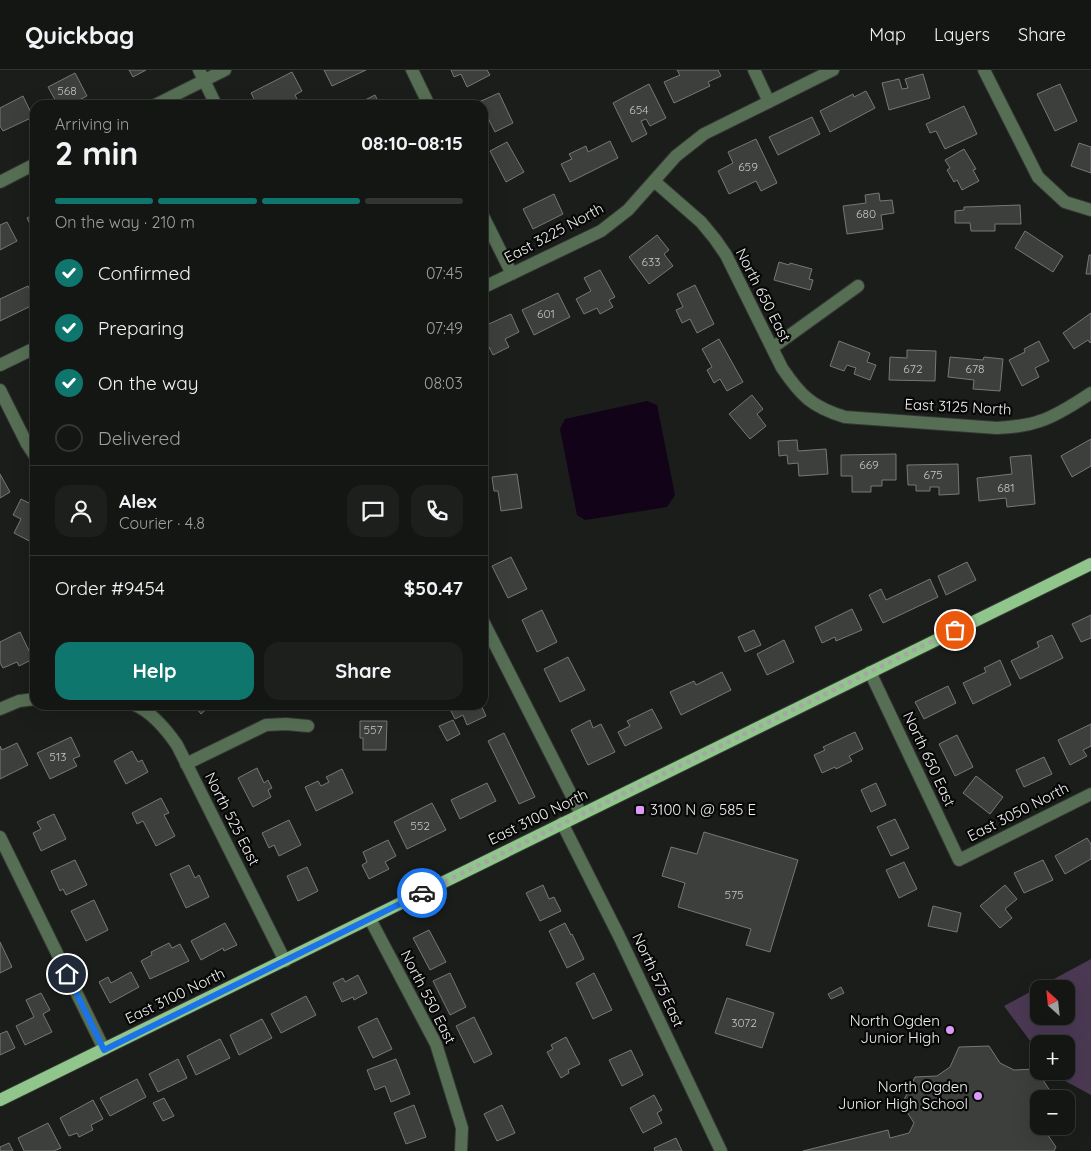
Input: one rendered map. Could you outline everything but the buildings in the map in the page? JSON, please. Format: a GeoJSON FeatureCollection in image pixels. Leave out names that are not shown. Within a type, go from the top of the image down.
{"type":"FeatureCollection","features":[{"type":"Feature","properties":{"kind":"main road","name":"East 3100 North"},"geometry":{"type":"LineString","coordinates":[[0,1100],[1091,564]]}},
{"type":"Feature","properties":{"kind":"street"},"geometry":{"type":"LineString","coordinates":[[163,100],[202,75],[225,70]]}},
{"type":"Feature","properties":{"kind":"street"},"geometry":{"type":"LineString","coordinates":[[412,70],[427,100]]}},
{"type":"Feature","properties":{"kind":"street"},"geometry":{"type":"LineString","coordinates":[[754,70],[769,102]]}},
{"type":"Feature","properties":{"kind":"street","name":"East 3225 North"},"geometry":{"type":"LineString","coordinates":[[488,285],[601,230],[628,210],[676,156],[704,134],[833,70]]}},
{"type":"Feature","properties":{"kind":"street"},"geometry":{"type":"LineString","coordinates":[[984,70],[1038,177],[1064,202],[1091,210]]}},
{"type":"Feature","properties":{"kind":"street"},"geometry":{"type":"LineString","coordinates":[[202,75],[214,100]]}},
{"type":"Feature","properties":{"kind":"street"},"geometry":{"type":"LineString","coordinates":[[0,182],[30,167]]}},
{"type":"Feature","properties":{"kind":"street","name":"North 650 East"},"geometry":{"type":"LineString","coordinates":[[654,181],[701,222],[715,239],[726,256],[782,368],[802,395],[820,408],[845,417]]}},
{"type":"Feature","properties":{"kind":"street"},"geometry":{"type":"LineString","coordinates":[[488,226],[512,274]]}},
{"type":"Feature","properties":{"kind":"street"},"geometry":{"type":"LineString","coordinates":[[772,348],[858,286]]}},
{"type":"Feature","properties":{"kind":"street"},"geometry":{"type":"LineString","coordinates":[[0,365],[30,350]]}},
{"type":"Feature","properties":{"kind":"street"},"geometry":{"type":"LineString","coordinates":[[0,390],[30,448]]}},
{"type":"Feature","properties":{"kind":"street","name":"East 3125 North"},"geometry":{"type":"LineString","coordinates":[[845,417],[997,428],[1022,426],[1041,421],[1091,393]]}},
{"type":"Feature","properties":{"kind":"street"},"geometry":{"type":"LineString","coordinates":[[488,630],[581,814]]}},
{"type":"Feature","properties":{"kind":"street","name":"North 650 East"},"geometry":{"type":"LineString","coordinates":[[870,672],[959,860]]}},
{"type":"Feature","properties":{"kind":"street"},"geometry":{"type":"LineString","coordinates":[[0,709],[19,701],[30,700]]}},
{"type":"Feature","properties":{"kind":"street","name":"North 525 East"},"geometry":{"type":"LineString","coordinates":[[144,710],[167,730],[177,745],[285,960]]}},
{"type":"Feature","properties":{"kind":"street"},"geometry":{"type":"LineString","coordinates":[[186,764],[266,726],[286,724],[308,726]]}},
{"type":"Feature","properties":{"kind":"street","name":"East 3050 North"},"geometry":{"type":"LineString","coordinates":[[959,860],[1091,794]]}},
{"type":"Feature","properties":{"kind":"street","name":"North 575 East"},"geometry":{"type":"LineString","coordinates":[[562,824],[619,936],[721,1151]]}},
{"type":"Feature","properties":{"kind":"street"},"geometry":{"type":"LineString","coordinates":[[0,836],[104,1050]]}},
{"type":"Feature","properties":{"kind":"street","name":"North 550 East"},"geometry":{"type":"LineString","coordinates":[[370,918],[436,1044],[462,1128],[461,1151]]}},
{"type":"Feature","properties":{"kind":"shaded area"},"geometry":{"type":"Polygon","coordinates":[[[647,401],[657,405],[675,495],[667,507],[585,520],[577,515],[560,429],[565,419],[647,401]]]}},
{"type":"Feature","properties":{"kind":"shaded area"},"geometry":{"type":"Polygon","coordinates":[[[1091,959],[1091,1095],[1063,1080],[1075,1080],[1075,1035],[1030,1035],[1030,1041],[1004,1006],[1030,992],[1030,1025],[1075,1025],[1075,980],[1052,980],[1091,959]]]}},
{"type":"Feature","properties":{"kind":"way so far"},"geometry":{"type":"LineString","coordinates":[[422,893],[955,630]]}},
{"type":"Feature","properties":{"kind":"place","name":"3100 N @ 585 E"},"geometry":{"type":"Point","coordinates":[640,810]}},
{"type":"Feature","properties":{"kind":"place","name":"North Ogden Junior High"},"geometry":{"type":"Point","coordinates":[950,1030]}},
{"type":"Feature","properties":{"kind":"place","name":"North Ogden Junior High School"},"geometry":{"type":"Point","coordinates":[978,1096]}},
{"type":"Feature","properties":{"kind":"route"},"geometry":{"type":"LineString","coordinates":[[67,974],[104,1050],[422,893]]}}]}
